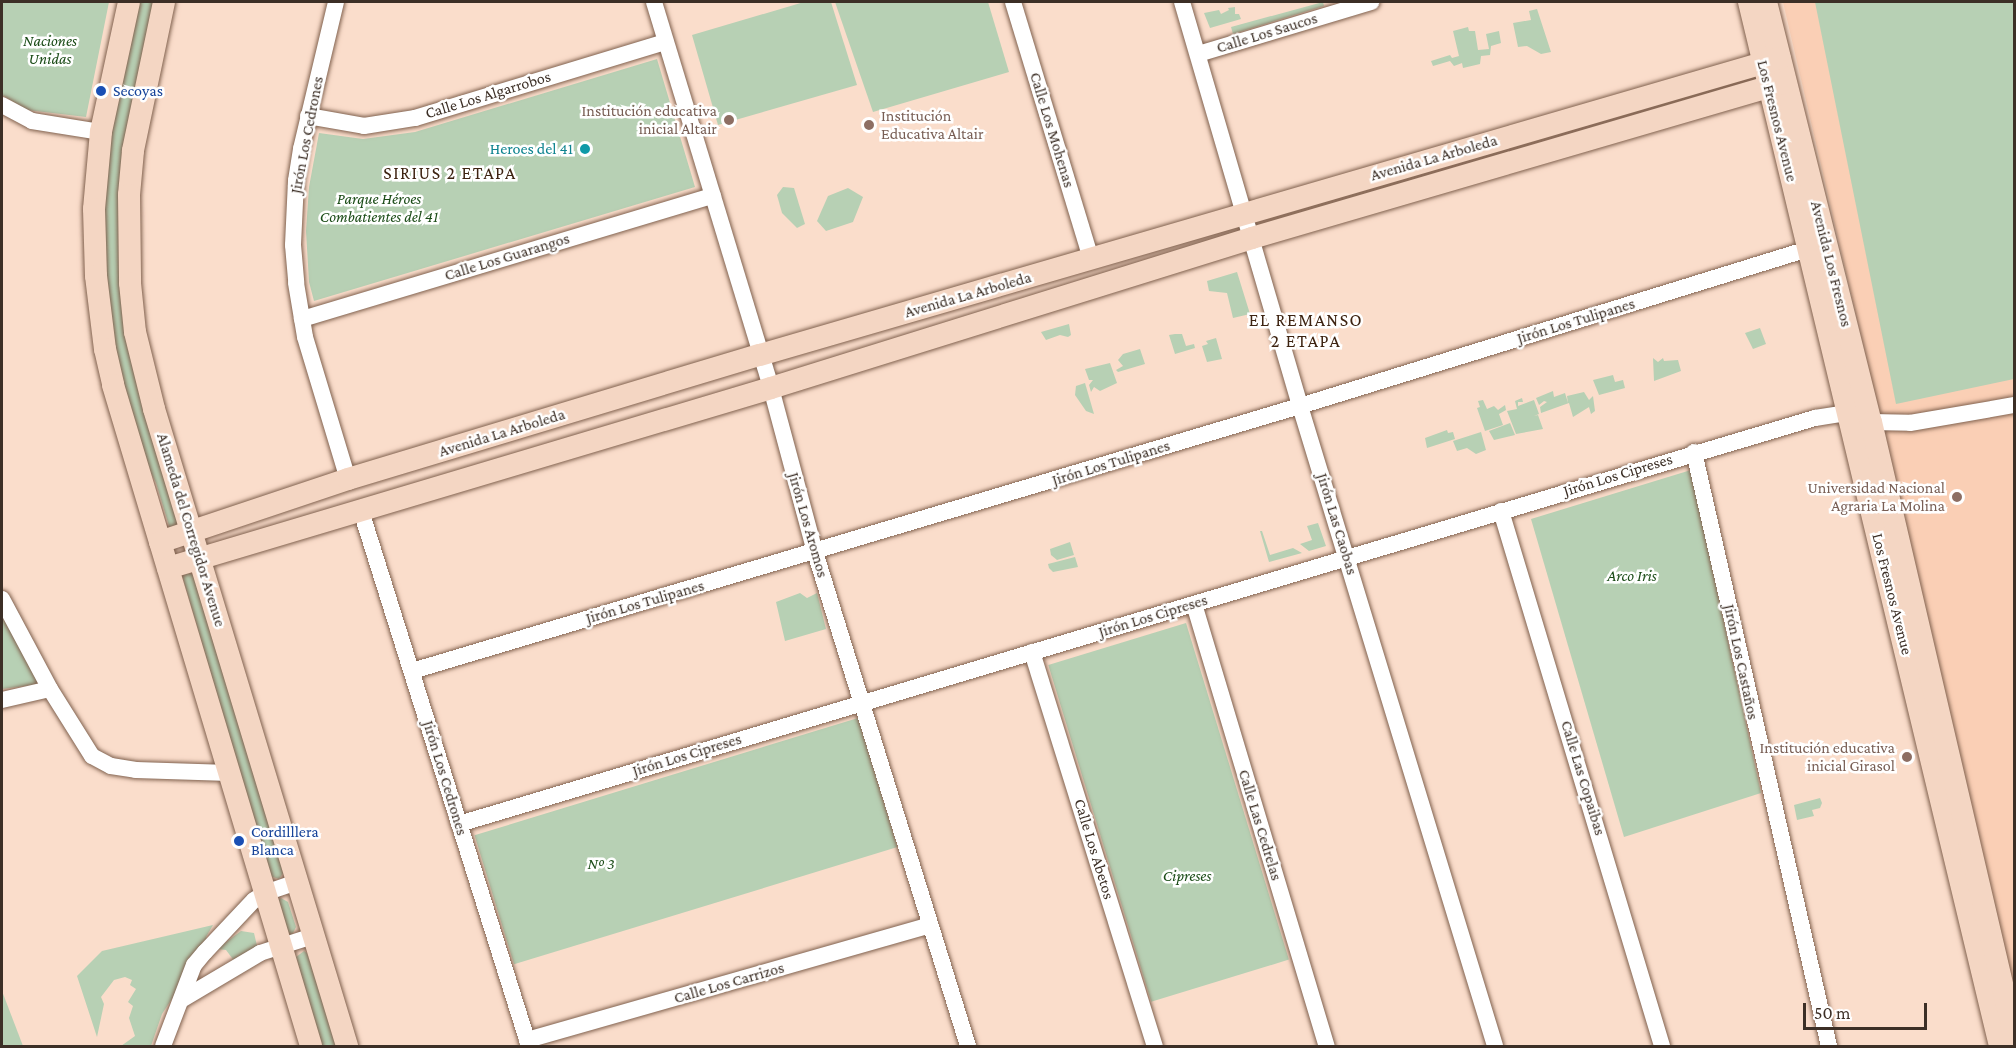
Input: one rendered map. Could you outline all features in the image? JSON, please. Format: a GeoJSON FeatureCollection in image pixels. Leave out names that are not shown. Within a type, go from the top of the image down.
{"type":"FeatureCollection","features":[{"type":"Feature","properties":{"kind":"main road","name":"Alameda del Corregidor Avenue"},"geometry":{"type":"LineString","coordinates":[[129,2],[101,132],[94,209],[99,310],[113,385],[311,1047]]}},
{"type":"Feature","properties":{"kind":"main road","name":"Alameda del Corregidor Avenue"},"geometry":{"type":"LineString","coordinates":[[164,2],[133,151],[129,195],[130,283],[135,332],[147,382],[191,531],[347,1047]]}},
{"type":"Feature","properties":{"kind":"main road","name":"Los Fresnos Avenue"},"geometry":{"type":"LineString","coordinates":[[1749,2],[1771,60],[1777,84],[1808,249],[2000,1047]]}},
{"type":"Feature","properties":{"kind":"main road"},"geometry":{"type":"LineString","coordinates":[[1766,2],[1771,60]]}},
{"type":"Feature","properties":{"kind":"main road","name":"Avenida La Arboleda"},"geometry":{"type":"LineString","coordinates":[[160,542],[348,479],[760,355],[1771,60]]}},
{"type":"Feature","properties":{"kind":"main road","name":"Avenida La Arboleda"},"geometry":{"type":"LineString","coordinates":[[168,568],[771,388],[1252,238],[1777,84]]}},
{"type":"Feature","properties":{"kind":"main road","name":"Avenida Los Fresnos"},"geometry":{"type":"LineString","coordinates":[[1777,84],[1871,422]]}},
{"type":"Feature","properties":{"kind":"main road","name":"Los Fresnos Avenue"},"geometry":{"type":"LineString","coordinates":[[1871,422],[2014,1035]]}},
{"type":"Feature","properties":{"kind":"street","name":"Jirón Los Cedrones"},"geometry":{"type":"LineString","coordinates":[[336,2],[308,116],[297,171],[294,207],[296,284],[302,319],[348,479]]}},
{"type":"Feature","properties":{"kind":"street","name":"Jirón Los Aromos"},"geometry":{"type":"LineString","coordinates":[[654,2],[771,388],[815,552],[968,1047]]}},
{"type":"Feature","properties":{"kind":"street","name":"Calle Los Mohenas"},"geometry":{"type":"LineString","coordinates":[[1013,2],[1091,259]]}},
{"type":"Feature","properties":{"kind":"street","name":"Jirón Las Caobas"},"geometry":{"type":"LineString","coordinates":[[1182,2],[1300,406],[1495,1047]]}},
{"type":"Feature","properties":{"kind":"street","name":"Calle Los Saucos"},"geometry":{"type":"LineString","coordinates":[[1198,54],[1371,2]]}},
{"type":"Feature","properties":{"kind":"street","name":"Calle Los Algarrobos"},"geometry":{"type":"LineString","coordinates":[[308,116],[364,126],[415,118],[665,42]]}},
{"type":"Feature","properties":{"kind":"street"},"geometry":{"type":"LineString","coordinates":[[2,105],[32,121],[101,132]]}},
{"type":"Feature","properties":{"kind":"street","name":"Calle Los Guarangos"},"geometry":{"type":"LineString","coordinates":[[302,319],[713,196]]}},
{"type":"Feature","properties":{"kind":"street","name":"Jirón Los Tulipanes"},"geometry":{"type":"LineString","coordinates":[[412,671],[1300,406],[1808,249]]}},
{"type":"Feature","properties":{"kind":"street"},"geometry":{"type":"LineString","coordinates":[[1848,413],[1871,422],[1910,423],[2014,405]]}},
{"type":"Feature","properties":{"kind":"street","name":"Jirón Los Cipreses"},"geometry":{"type":"LineString","coordinates":[[459,824],[1694,452],[1815,418],[1848,413]]}},
{"type":"Feature","properties":{"kind":"street","name":"Jirón Los Castaños"},"geometry":{"type":"LineString","coordinates":[[1694,452],[1829,1047]]}},
{"type":"Feature","properties":{"kind":"street","name":"Jirón Los Cedrones"},"geometry":{"type":"LineString","coordinates":[[361,511],[528,1043]]}},
{"type":"Feature","properties":{"kind":"street","name":"Calle Las Copaibas"},"geometry":{"type":"LineString","coordinates":[[1501,511],[1662,1047]]}},
{"type":"Feature","properties":{"kind":"street"},"geometry":{"type":"LineString","coordinates":[[2,599],[50,690],[92,756],[111,766],[136,770],[229,773]]}},
{"type":"Feature","properties":{"kind":"street","name":"Calle Las Cedrelas"},"geometry":{"type":"LineString","coordinates":[[1194,604],[1326,1047]]}},
{"type":"Feature","properties":{"kind":"street","name":"Calle Los Abetos"},"geometry":{"type":"LineString","coordinates":[[1032,652],[1155,1047]]}},
{"type":"Feature","properties":{"kind":"street"},"geometry":{"type":"LineString","coordinates":[[2,700],[50,690]]}},
{"type":"Feature","properties":{"kind":"street"},"geometry":{"type":"LineString","coordinates":[[163,1047],[199,958],[254,900],[265,893],[297,882]]}},
{"type":"Feature","properties":{"kind":"street","name":"Calle Los Carrizos"},"geometry":{"type":"LineString","coordinates":[[528,1043],[930,925]]}},
{"type":"Feature","properties":{"kind":"street"},"geometry":{"type":"LineString","coordinates":[[181,1000],[244,961],[313,936]]}},
{"type":"Feature","properties":{"kind":"shaded area","name":"Universidad Nacional Agraria La Molina"},"geometry":{"type":"Polygon","coordinates":[[[1783,2],[2014,2],[2014,992],[1783,2]]]}},
{"type":"Feature","properties":{"kind":"green space","name":"Naciones Unidas"},"geometry":{"type":"Polygon","coordinates":[[[2,2],[109,2],[86,117],[27,110],[2,95],[2,2]]]}},
{"type":"Feature","properties":{"kind":"green space"},"geometry":{"type":"Polygon","coordinates":[[[138,2],[155,2],[120,203],[180,526],[170,529],[156,483],[146,463],[115,358],[102,221],[110,134],[138,2]]]}},
{"type":"Feature","properties":{"kind":"green space"},"geometry":{"type":"Polygon","coordinates":[[[804,2],[831,2],[857,85],[718,125],[692,35],[804,2]]]}},
{"type":"Feature","properties":{"kind":"green space"},"geometry":{"type":"Polygon","coordinates":[[[835,2],[988,2],[1009,72],[873,112],[835,2]]]}},
{"type":"Feature","properties":{"kind":"green space"},"geometry":{"type":"Polygon","coordinates":[[[1323,2],[1324,6],[1233,34],[1231,27],[1323,2]]]}},
{"type":"Feature","properties":{"kind":"green space"},"geometry":{"type":"Polygon","coordinates":[[[1815,2],[2014,2],[2014,379],[1896,404],[1815,2]]]}},
{"type":"Feature","properties":{"kind":"green space"},"geometry":{"type":"Polygon","coordinates":[[[1235,7],[1235,14],[1239,14],[1241,19],[1210,28],[1204,13],[1219,10],[1221,14],[1229,10],[1228,8],[1235,7]]]}},
{"type":"Feature","properties":{"kind":"green space"},"geometry":{"type":"Polygon","coordinates":[[[1537,9],[1551,52],[1541,54],[1527,46],[1518,47],[1513,23],[1531,20],[1529,11],[1537,9]]]}},
{"type":"Feature","properties":{"kind":"green space"},"geometry":{"type":"Polygon","coordinates":[[[1468,27],[1469,31],[1475,31],[1478,50],[1489,49],[1486,34],[1499,31],[1501,43],[1491,46],[1490,55],[1481,56],[1480,64],[1463,68],[1462,63],[1454,66],[1450,61],[1433,66],[1431,61],[1450,55],[1452,58],[1459,56],[1453,31],[1468,27]]]}},
{"type":"Feature","properties":{"kind":"green space","name":"Parque Héroes Combatientes del 41"},"geometry":{"type":"Polygon","coordinates":[[[657,59],[695,187],[314,301],[309,282],[306,231],[309,187],[319,133],[363,139],[415,132],[657,59]]]}},
{"type":"Feature","properties":{"kind":"green space"},"geometry":{"type":"Polygon","coordinates":[[[783,187],[794,188],[805,224],[797,228],[782,213],[777,195],[783,187]]]}},
{"type":"Feature","properties":{"kind":"green space"},"geometry":{"type":"Polygon","coordinates":[[[848,188],[863,197],[853,222],[826,231],[817,221],[828,196],[848,188]]]}},
{"type":"Feature","properties":{"kind":"green space"},"geometry":{"type":"Polygon","coordinates":[[[1237,272],[1250,314],[1233,318],[1227,293],[1209,291],[1207,281],[1237,272]]]}},
{"type":"Feature","properties":{"kind":"green space"},"geometry":{"type":"Polygon","coordinates":[[[1069,324],[1071,335],[1068,337],[1060,335],[1046,340],[1041,332],[1069,324]]]}},
{"type":"Feature","properties":{"kind":"green space"},"geometry":{"type":"Polygon","coordinates":[[[1760,328],[1766,344],[1753,349],[1745,333],[1760,328]]]}},
{"type":"Feature","properties":{"kind":"green space"},"geometry":{"type":"Polygon","coordinates":[[[1182,334],[1186,346],[1194,344],[1195,348],[1175,354],[1169,335],[1182,334]]]}},
{"type":"Feature","properties":{"kind":"green space"},"geometry":{"type":"Polygon","coordinates":[[[1216,338],[1222,359],[1207,362],[1202,346],[1208,344],[1206,341],[1216,338]]]}},
{"type":"Feature","properties":{"kind":"green space"},"geometry":{"type":"Polygon","coordinates":[[[1140,349],[1145,364],[1118,372],[1116,370],[1123,366],[1118,360],[1123,354],[1140,349]]]}},
{"type":"Feature","properties":{"kind":"green space"},"geometry":{"type":"Polygon","coordinates":[[[1653,358],[1658,362],[1663,358],[1664,361],[1678,360],[1681,371],[1654,381],[1653,358]]]}},
{"type":"Feature","properties":{"kind":"green space"},"geometry":{"type":"Polygon","coordinates":[[[1110,363],[1117,383],[1100,391],[1094,387],[1091,392],[1089,385],[1093,380],[1089,380],[1085,369],[1110,363]]]}},
{"type":"Feature","properties":{"kind":"green space"},"geometry":{"type":"Polygon","coordinates":[[[1613,375],[1615,382],[1623,380],[1625,388],[1599,395],[1593,380],[1613,375]]]}},
{"type":"Feature","properties":{"kind":"green space"},"geometry":{"type":"Polygon","coordinates":[[[1085,383],[1094,414],[1086,411],[1075,395],[1076,386],[1085,383]]]}},
{"type":"Feature","properties":{"kind":"green space"},"geometry":{"type":"Polygon","coordinates":[[[1553,391],[1554,397],[1565,393],[1568,403],[1567,396],[1584,392],[1589,400],[1593,396],[1595,411],[1591,414],[1589,407],[1573,417],[1569,403],[1541,413],[1540,407],[1547,402],[1544,401],[1539,405],[1536,398],[1553,391]]]}},
{"type":"Feature","properties":{"kind":"green space"},"geometry":{"type":"Polygon","coordinates":[[[1522,398],[1523,402],[1518,402],[1518,406],[1534,400],[1539,414],[1534,416],[1538,415],[1543,429],[1516,434],[1507,411],[1517,409],[1515,401],[1522,398]]]}},
{"type":"Feature","properties":{"kind":"green space"},"geometry":{"type":"Polygon","coordinates":[[[1483,400],[1487,409],[1494,406],[1498,410],[1505,405],[1506,410],[1499,414],[1503,425],[1485,431],[1477,408],[1480,407],[1478,401],[1483,400]]]}},
{"type":"Feature","properties":{"kind":"green space"},"geometry":{"type":"Polygon","coordinates":[[[1510,423],[1515,435],[1494,440],[1489,431],[1510,423]]]}},
{"type":"Feature","properties":{"kind":"green space"},"geometry":{"type":"Polygon","coordinates":[[[1447,430],[1448,433],[1453,432],[1455,439],[1427,448],[1425,438],[1447,430]]]}},
{"type":"Feature","properties":{"kind":"green space"},"geometry":{"type":"Polygon","coordinates":[[[1481,432],[1486,450],[1476,454],[1467,448],[1457,451],[1453,441],[1481,432]]]}},
{"type":"Feature","properties":{"kind":"green space","name":"Arco Iris"},"geometry":{"type":"Polygon","coordinates":[[[1691,470],[1761,793],[1624,837],[1531,519],[1691,470]]]}},
{"type":"Feature","properties":{"kind":"green space"},"geometry":{"type":"Polygon","coordinates":[[[1318,523],[1326,546],[1309,551],[1300,544],[1312,540],[1307,526],[1318,523]]]}},
{"type":"Feature","properties":{"kind":"green space"},"geometry":{"type":"Polygon","coordinates":[[[1260,531],[1262,531],[1270,555],[1293,548],[1302,553],[1269,562],[1260,531]]]}},
{"type":"Feature","properties":{"kind":"green space"},"geometry":{"type":"Polygon","coordinates":[[[1070,542],[1074,555],[1057,560],[1051,555],[1050,549],[1070,542]]]}},
{"type":"Feature","properties":{"kind":"green space"},"geometry":{"type":"Polygon","coordinates":[[[1075,557],[1078,567],[1053,572],[1049,568],[1048,564],[1075,557]]]}},
{"type":"Feature","properties":{"kind":"green space"},"geometry":{"type":"Polygon","coordinates":[[[190,573],[194,575],[284,872],[279,879],[270,876],[182,575],[190,573]]]}},
{"type":"Feature","properties":{"kind":"green space"},"geometry":{"type":"Polygon","coordinates":[[[800,593],[807,598],[817,593],[826,629],[785,641],[776,602],[800,593]]]}},
{"type":"Feature","properties":{"kind":"green space"},"geometry":{"type":"Polygon","coordinates":[[[2,615],[40,684],[2,689],[2,615]]]}},
{"type":"Feature","properties":{"kind":"green space","name":"Cipreses"},"geometry":{"type":"Polygon","coordinates":[[[1186,623],[1289,960],[1151,1002],[1048,665],[1186,623]]]}},
{"type":"Feature","properties":{"kind":"green space","name":"Nº 3"},"geometry":{"type":"Polygon","coordinates":[[[858,718],[897,847],[514,964],[475,835],[858,718]]]}},
{"type":"Feature","properties":{"kind":"green space"},"geometry":{"type":"Polygon","coordinates":[[[1820,798],[1822,803],[1820,808],[1812,810],[1814,816],[1797,820],[1794,805],[1820,798]]]}},
{"type":"Feature","properties":{"kind":"green space"},"geometry":{"type":"Polygon","coordinates":[[[281,898],[288,902],[296,927],[292,935],[287,934],[277,901],[281,898]]]}},
{"type":"Feature","properties":{"kind":"green space"},"geometry":{"type":"Polygon","coordinates":[[[213,925],[206,937],[211,944],[202,953],[162,1014],[151,1046],[121,1046],[135,1036],[129,1018],[133,1006],[128,1002],[136,989],[130,985],[132,980],[125,977],[114,980],[101,997],[104,1004],[97,1037],[77,976],[102,951],[213,925]]]}},
{"type":"Feature","properties":{"kind":"green space"},"geometry":{"type":"Polygon","coordinates":[[[241,931],[254,933],[258,950],[235,962],[226,950],[217,949],[241,931]]]}},
{"type":"Feature","properties":{"kind":"green space"},"geometry":{"type":"Polygon","coordinates":[[[304,951],[307,953],[337,1046],[321,1046],[296,957],[304,951]]]}},
{"type":"Feature","properties":{"kind":"green space"},"geometry":{"type":"Polygon","coordinates":[[[2,991],[23,1046],[2,1046],[2,991]]]}},
{"type":"Feature","properties":{"kind":"place","name":"Secoyas"},"geometry":{"type":"Point","coordinates":[101,91]}},
{"type":"Feature","properties":{"kind":"place","name":"Institución educativa inicial Altair"},"geometry":{"type":"Point","coordinates":[729,120]}},
{"type":"Feature","properties":{"kind":"place","name":"Institución Educativa Altair"},"geometry":{"type":"Point","coordinates":[869,125]}},
{"type":"Feature","properties":{"kind":"place","name":"Heroes del 41"},"geometry":{"type":"Point","coordinates":[585,149]}},
{"type":"Feature","properties":{"kind":"place","name":"Universidad Nacional Agraria La Molina"},"geometry":{"type":"Point","coordinates":[1957,497]}},
{"type":"Feature","properties":{"kind":"place","name":"Institución educativa inicial Girasol"},"geometry":{"type":"Point","coordinates":[1907,757]}},
{"type":"Feature","properties":{"kind":"place","name":"Cordilllera Blanca"},"geometry":{"type":"Point","coordinates":[239,841]}},
{"type":"Feature","properties":{"kind":"district","name":"SIRIUS 2 ETAPA"},"geometry":{"type":"Point","coordinates":[450,173]}},
{"type":"Feature","properties":{"kind":"district","name":"EL REMANSO 2 ETAPA"},"geometry":{"type":"Point","coordinates":[1306,331]}}]}
